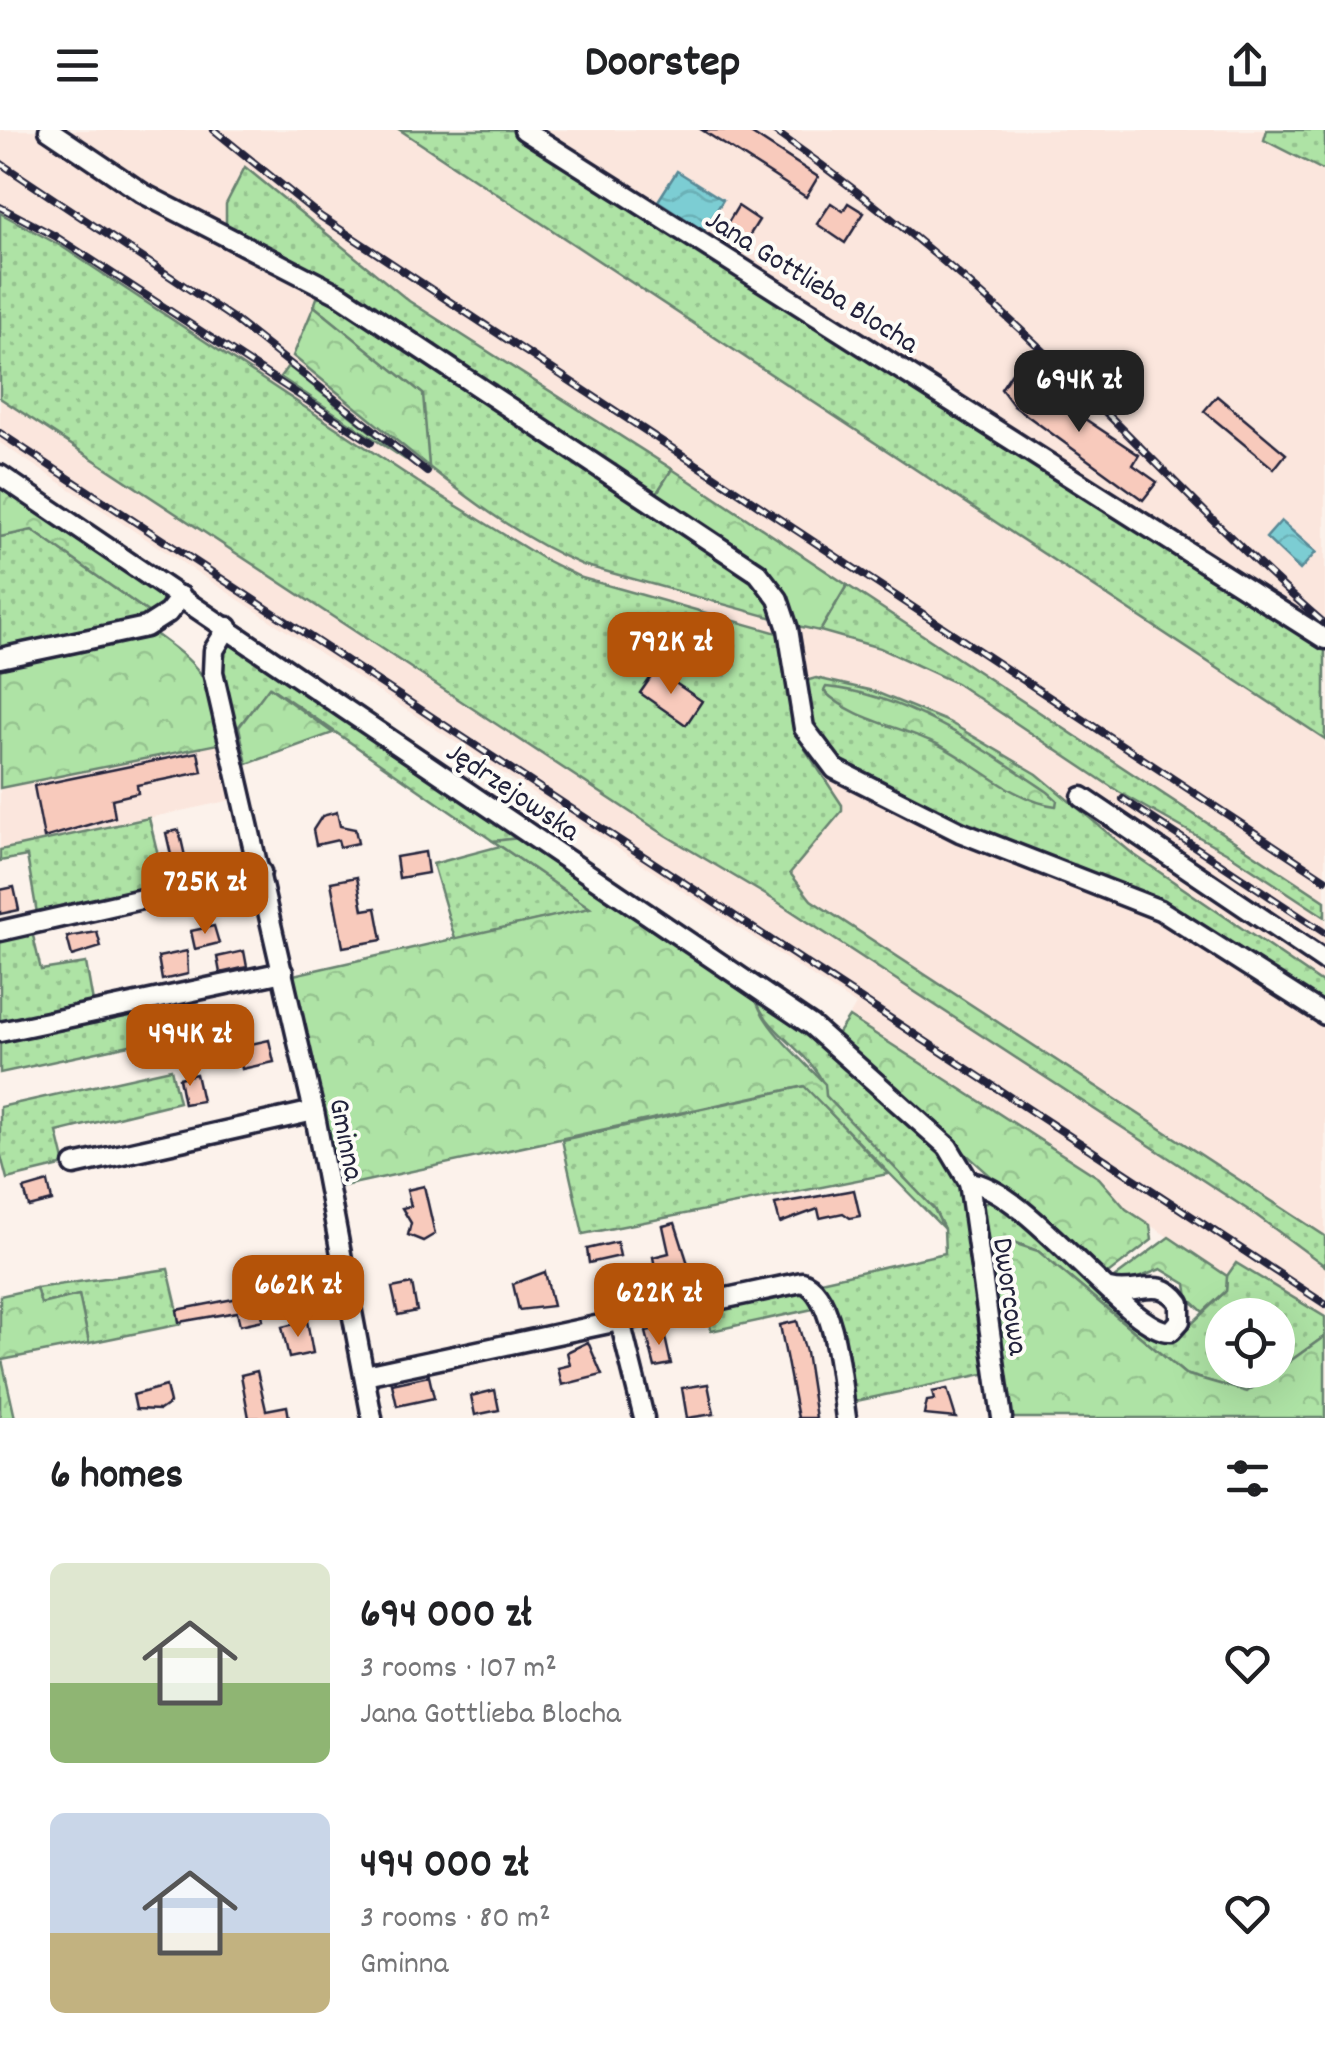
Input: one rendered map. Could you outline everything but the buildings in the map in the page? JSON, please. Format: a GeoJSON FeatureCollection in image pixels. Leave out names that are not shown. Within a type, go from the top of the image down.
{"type":"FeatureCollection","features":[{"type":"Feature","properties":{"kind":"street"},"geometry":{"type":"LineString","coordinates":[[49,130],[144,194],[340,296],[758,572],[778,599],[788,630],[804,728],[835,769],[960,832],[1160,910],[1325,1015]]}},
{"type":"Feature","properties":{"kind":"street","name":"Jana Gottlieba Blocha"},"geometry":{"type":"LineString","coordinates":[[524,130],[1325,639]]}},
{"type":"Feature","properties":{"kind":"street","name":"Jędrzejowska"},"geometry":{"type":"LineString","coordinates":[[0,474],[810,1025],[948,1148],[969,1182]]}},
{"type":"Feature","properties":{"kind":"street"},"geometry":{"type":"LineString","coordinates":[[0,658],[146,627],[168,612],[180,596]]}},
{"type":"Feature","properties":{"kind":"street","name":"Gminna"},"geometry":{"type":"LineString","coordinates":[[228,628],[214,650],[212,672],[262,872],[314,1111],[372,1418]]}},
{"type":"Feature","properties":{"kind":"street"},"geometry":{"type":"LineString","coordinates":[[1082,797],[1325,960]]}},
{"type":"Feature","properties":{"kind":"street"},"geometry":{"type":"LineString","coordinates":[[0,931],[262,872]]}},
{"type":"Feature","properties":{"kind":"street"},"geometry":{"type":"LineString","coordinates":[[0,1032],[283,972]]}},
{"type":"Feature","properties":{"kind":"street"},"geometry":{"type":"LineString","coordinates":[[74,1165],[314,1111]]}},
{"type":"Feature","properties":{"kind":"street"},"geometry":{"type":"LineString","coordinates":[[969,1182],[1000,1193],[1110,1289]]}},
{"type":"Feature","properties":{"kind":"street","name":"Dworcowa"},"geometry":{"type":"LineString","coordinates":[[969,1182],[1002,1418]]}},
{"type":"Feature","properties":{"kind":"street"},"geometry":{"type":"LineString","coordinates":[[365,1375],[802,1282],[814,1288],[825,1304],[846,1418]]}},
{"type":"Feature","properties":{"kind":"street"},"geometry":{"type":"LineString","coordinates":[[620,1320],[644,1418]]}},
{"type":"Feature","properties":{"kind":"shaded area"},"geometry":{"type":"Polygon","coordinates":[[[0,130],[1267,130],[1265,140],[1325,171],[1325,1317],[1236,1263],[1227,1276],[1126,1209],[1099,1178],[849,1017],[856,1005],[0,443],[0,130]]]}},
{"type":"Feature","properties":{"kind":"shaded area"},"geometry":{"type":"Polygon","coordinates":[[[228,742],[241,798],[0,850],[0,788],[228,742]]]}},
{"type":"Feature","properties":{"kind":"green space"},"geometry":{"type":"Polygon","coordinates":[[[400,130],[516,130],[1325,644],[1325,739],[400,130]]]}},
{"type":"Feature","properties":{"kind":"green space"},"geometry":{"type":"Polygon","coordinates":[[[1267,130],[1325,130],[1325,171],[1264,140],[1267,130]]]}},
{"type":"Feature","properties":{"kind":"green space"},"geometry":{"type":"Polygon","coordinates":[[[245,167],[409,301],[672,469],[655,496],[335,286],[226,227],[226,204],[245,167]]]}},
{"type":"Feature","properties":{"kind":"green space"},"geometry":{"type":"Polygon","coordinates":[[[0,213],[61,246],[418,482],[542,558],[582,578],[781,634],[805,749],[842,805],[842,811],[790,873],[811,900],[1325,1236],[1325,1266],[1256,1215],[776,901],[665,835],[0,398],[0,213]]]}},
{"type":"Feature","properties":{"kind":"green space"},"geometry":{"type":"Polygon","coordinates":[[[332,297],[751,576],[772,602],[777,619],[583,565],[542,545],[484,508],[429,467],[422,394],[314,306],[317,298],[332,297]]]}},
{"type":"Feature","properties":{"kind":"green space"},"geometry":{"type":"Polygon","coordinates":[[[314,306],[423,394],[429,467],[293,356],[314,306]]]}},
{"type":"Feature","properties":{"kind":"green space"},"geometry":{"type":"Polygon","coordinates":[[[288,366],[406,460],[280,377],[288,366]]]}},
{"type":"Feature","properties":{"kind":"green space"},"geometry":{"type":"Polygon","coordinates":[[[672,469],[847,585],[820,631],[793,625],[791,613],[655,496],[672,469]]]}},
{"type":"Feature","properties":{"kind":"green space"},"geometry":{"type":"Polygon","coordinates":[[[0,483],[168,596],[166,605],[155,617],[32,530],[0,537],[0,483]]]}},
{"type":"Feature","properties":{"kind":"green space"},"geometry":{"type":"Polygon","coordinates":[[[32,530],[155,617],[0,654],[0,537],[32,530]]]}},
{"type":"Feature","properties":{"kind":"green space"},"geometry":{"type":"Polygon","coordinates":[[[847,585],[1325,901],[1325,917],[1231,855],[1119,792],[956,683],[880,648],[820,631],[847,585]]]}},
{"type":"Feature","properties":{"kind":"green space"},"geometry":{"type":"Polygon","coordinates":[[[150,630],[184,656],[203,677],[228,742],[0,788],[0,663],[150,630]]]}},
{"type":"Feature","properties":{"kind":"green space"},"geometry":{"type":"Polygon","coordinates":[[[228,640],[520,838],[493,841],[270,687],[239,726],[247,764],[242,766],[220,685],[220,647],[228,640]]]}},
{"type":"Feature","properties":{"kind":"green space"},"geometry":{"type":"Polygon","coordinates":[[[816,678],[873,691],[949,722],[1037,774],[1133,854],[1325,985],[1325,1008],[1177,913],[1087,870],[973,832],[836,762],[812,732],[802,682],[816,678]]]}},
{"type":"Feature","properties":{"kind":"green space"},"geometry":{"type":"Polygon","coordinates":[[[269,687],[333,733],[247,764],[239,727],[269,687]]]}},
{"type":"Feature","properties":{"kind":"green space"},"geometry":{"type":"Polygon","coordinates":[[[826,687],[885,700],[943,726],[1048,792],[1057,800],[1056,806],[1025,797],[937,744],[849,709],[824,691],[826,687]]]}},
{"type":"Feature","properties":{"kind":"green space"},"geometry":{"type":"Polygon","coordinates":[[[149,818],[166,888],[38,919],[27,856],[0,861],[0,850],[149,818]]]}},
{"type":"Feature","properties":{"kind":"green space"},"geometry":{"type":"Polygon","coordinates":[[[520,838],[754,993],[774,1030],[825,1084],[826,1096],[934,1209],[944,1229],[804,1086],[334,1188],[289,976],[590,908],[493,841],[520,838]]]}},
{"type":"Feature","properties":{"kind":"green space"},"geometry":{"type":"Polygon","coordinates":[[[500,846],[591,908],[455,939],[433,864],[500,846]]]}},
{"type":"Feature","properties":{"kind":"green space"},"geometry":{"type":"Polygon","coordinates":[[[31,927],[41,970],[86,963],[94,1008],[0,1028],[0,934],[31,927]]]}},
{"type":"Feature","properties":{"kind":"green space"},"geometry":{"type":"Polygon","coordinates":[[[754,993],[866,1080],[944,1157],[956,1177],[967,1220],[988,1373],[847,1403],[816,1282],[945,1253],[944,1229],[934,1209],[826,1096],[815,1069],[768,1021],[754,993]]]}},
{"type":"Feature","properties":{"kind":"green space"},"geometry":{"type":"Polygon","coordinates":[[[146,1004],[153,1040],[0,1073],[0,1036],[146,1004]]]}},
{"type":"Feature","properties":{"kind":"green space"},"geometry":{"type":"Polygon","coordinates":[[[849,1017],[1099,1178],[1126,1209],[1150,1225],[1152,1240],[1104,1277],[835,1037],[849,1017]]]}},
{"type":"Feature","properties":{"kind":"green space"},"geometry":{"type":"Polygon","coordinates":[[[171,1069],[179,1102],[57,1132],[65,1165],[7,1179],[0,1152],[0,1107],[171,1069]]]}},
{"type":"Feature","properties":{"kind":"green space"},"geometry":{"type":"Polygon","coordinates":[[[805,1086],[888,1174],[583,1234],[562,1140],[805,1086]]]}},
{"type":"Feature","properties":{"kind":"green space"},"geometry":{"type":"Polygon","coordinates":[[[992,1198],[1144,1329],[1169,1340],[1179,1336],[1205,1311],[1205,1380],[1185,1374],[1038,1251],[1015,1242],[985,1254],[981,1206],[992,1198]]]}},
{"type":"Feature","properties":{"kind":"green space"},"geometry":{"type":"Polygon","coordinates":[[[1169,1237],[1227,1276],[1226,1291],[1218,1298],[1205,1298],[1203,1312],[1188,1298],[1186,1284],[1161,1269],[1128,1282],[1110,1281],[1169,1237]]]}},
{"type":"Feature","properties":{"kind":"green space"},"geometry":{"type":"Polygon","coordinates":[[[1007,1241],[1038,1251],[1185,1374],[1205,1380],[1205,1388],[1247,1392],[1253,1388],[1295,1388],[1295,1358],[1325,1336],[1325,1418],[1007,1418],[985,1254],[1007,1241]]]}},
{"type":"Feature","properties":{"kind":"green space"},"geometry":{"type":"Polygon","coordinates":[[[1236,1263],[1294,1298],[1219,1298],[1226,1291],[1227,1276],[1236,1263]]]}},
{"type":"Feature","properties":{"kind":"green space"},"geometry":{"type":"Polygon","coordinates":[[[168,1269],[181,1324],[89,1343],[79,1295],[40,1304],[36,1288],[168,1269]]]}},
{"type":"Feature","properties":{"kind":"green space"},"geometry":{"type":"Polygon","coordinates":[[[797,1287],[822,1307],[711,1331],[707,1304],[797,1287]]]}},
{"type":"Feature","properties":{"kind":"green space"},"geometry":{"type":"Polygon","coordinates":[[[36,1288],[41,1304],[79,1295],[89,1343],[2,1360],[15,1418],[0,1418],[0,1296],[36,1288]]]}},
{"type":"Feature","properties":{"kind":"green space"},"geometry":{"type":"Polygon","coordinates":[[[1295,1299],[1325,1317],[1325,1336],[1295,1358],[1295,1299]]]}},
{"type":"Feature","properties":{"kind":"water"},"geometry":{"type":"Polygon","coordinates":[[[677,171],[723,200],[704,231],[658,201],[677,171]]]}},
{"type":"Feature","properties":{"kind":"water"},"geometry":{"type":"Polygon","coordinates":[[[1281,521],[1316,552],[1300,570],[1266,538],[1281,521]]]}},
{"type":"Feature","properties":{"kind":"railway"},"geometry":{"type":"LineString","coordinates":[[214,130],[320,216],[1325,879]]}},
{"type":"Feature","properties":{"kind":"railway"},"geometry":{"type":"LineString","coordinates":[[773,130],[877,207],[976,289],[1325,624]]}},
{"type":"Feature","properties":{"kind":"railway"},"geometry":{"type":"LineString","coordinates":[[0,163],[231,317],[427,472]]}},
{"type":"Feature","properties":{"kind":"railway"},"geometry":{"type":"LineString","coordinates":[[0,207],[55,236],[371,442]]}},
{"type":"Feature","properties":{"kind":"railway"},"geometry":{"type":"LineString","coordinates":[[0,433],[1325,1304]]}},
{"type":"Feature","properties":{"kind":"railway"},"geometry":{"type":"LineString","coordinates":[[1123,799],[1325,933]]}}]}
